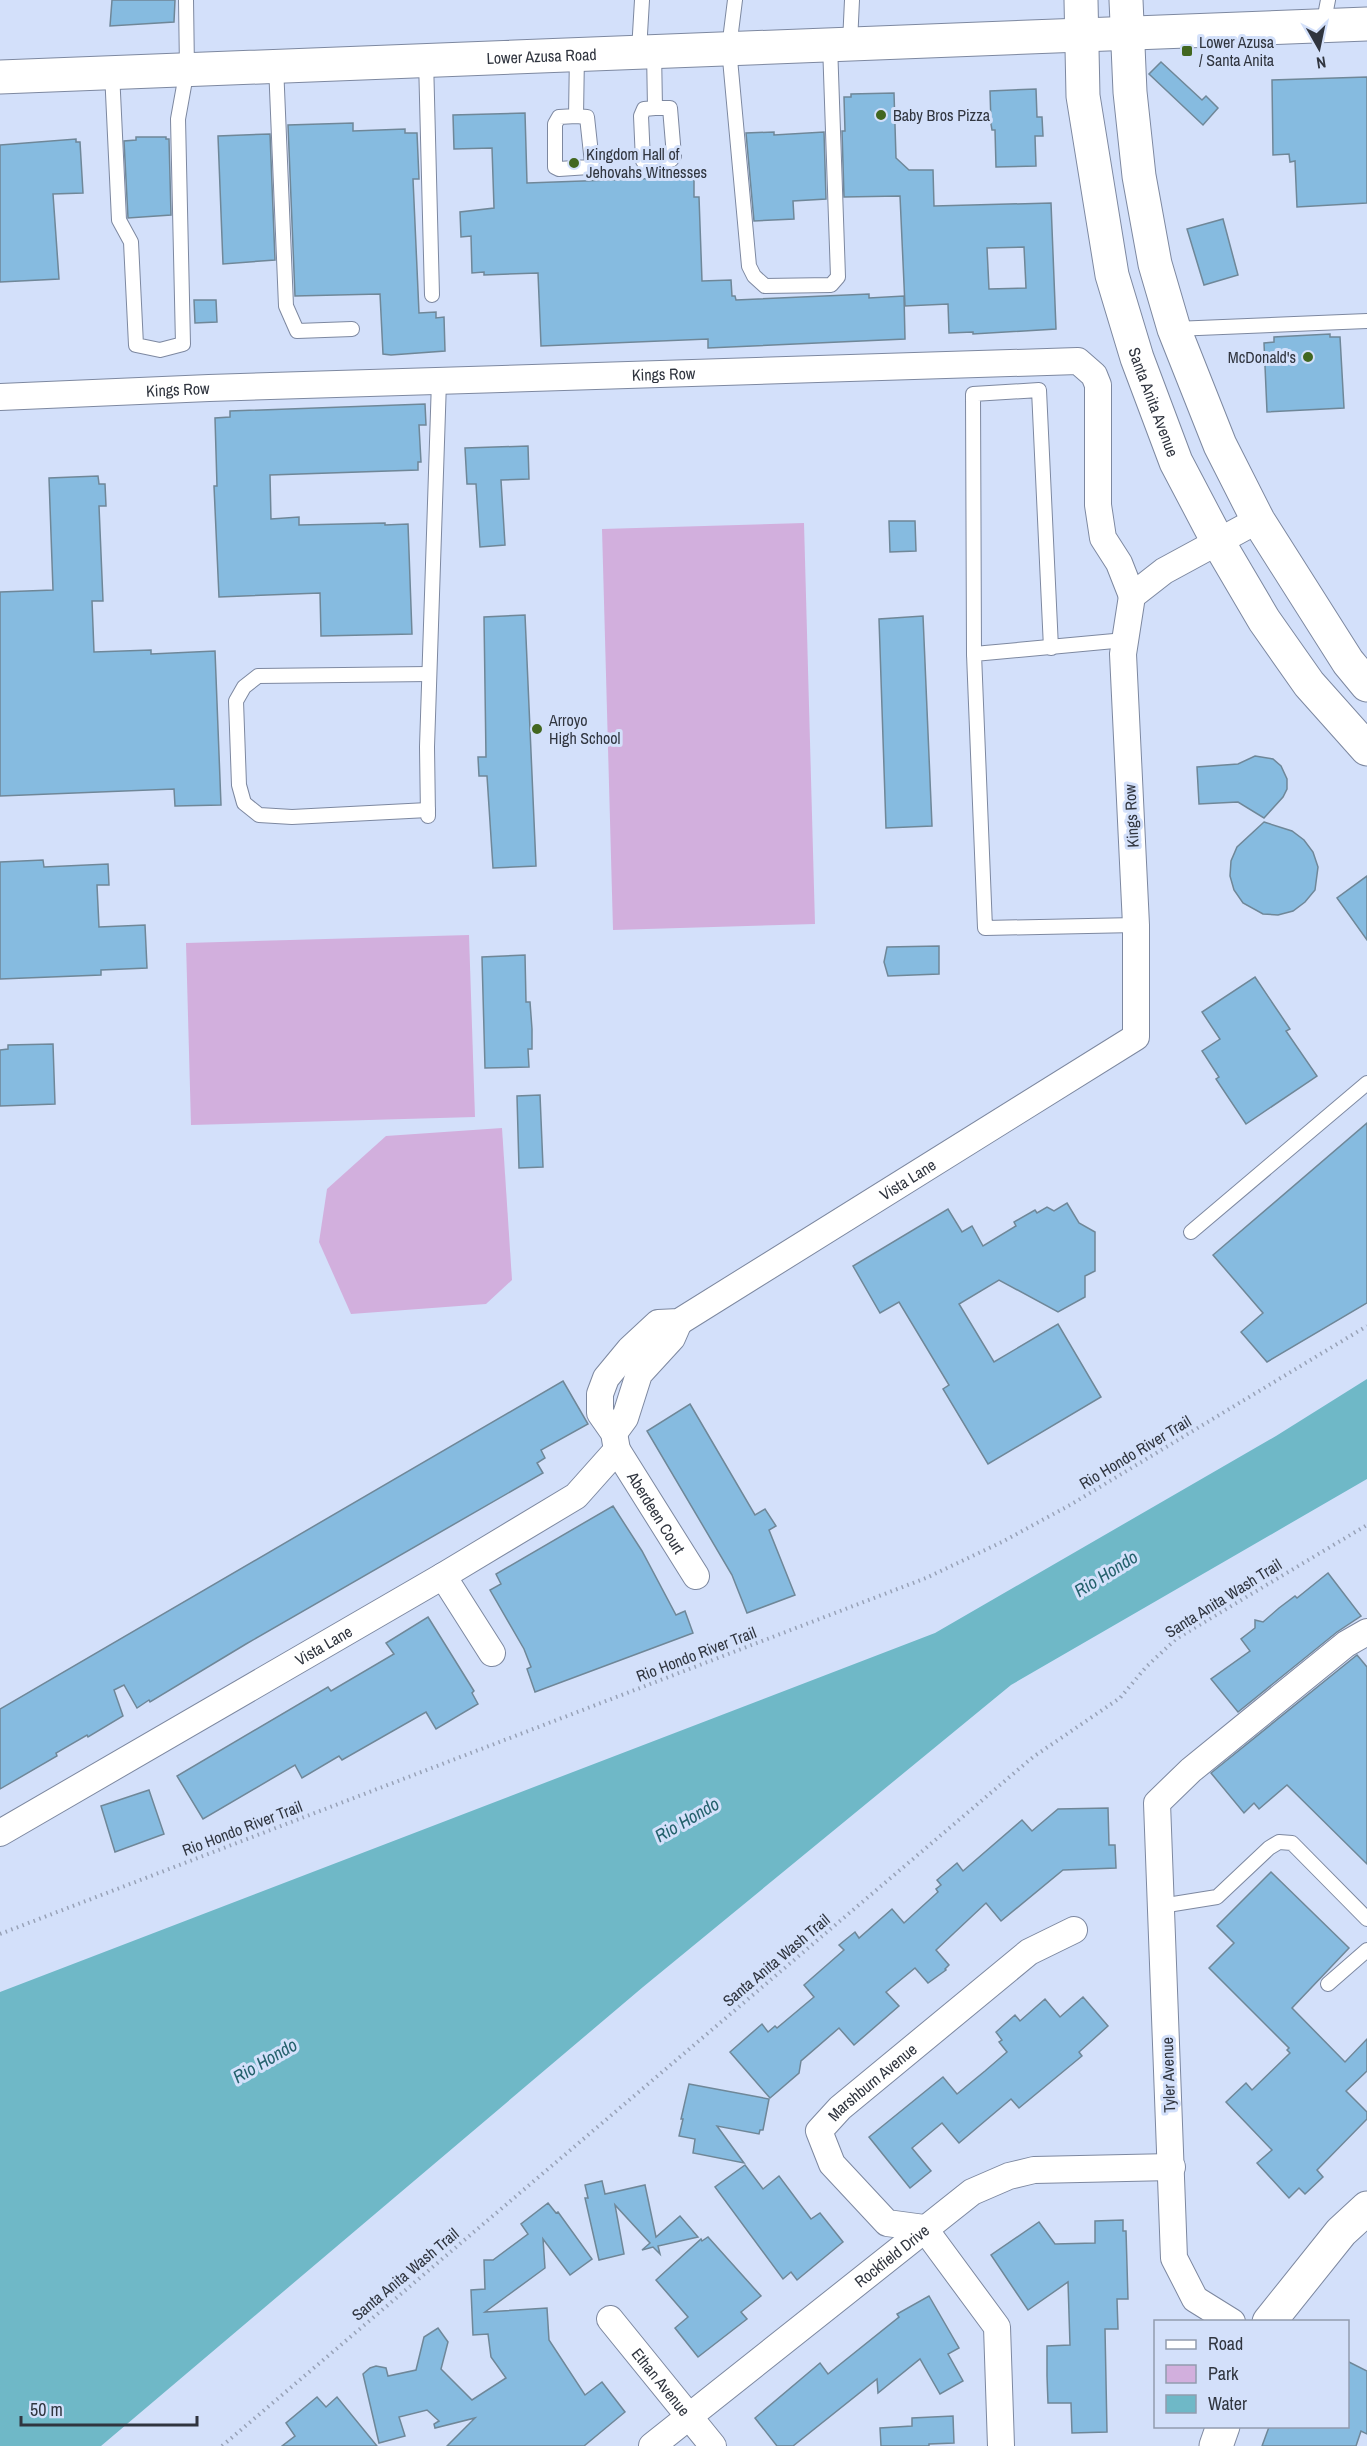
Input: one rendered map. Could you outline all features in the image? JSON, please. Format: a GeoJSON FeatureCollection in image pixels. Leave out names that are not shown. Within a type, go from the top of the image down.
{"type":"FeatureCollection","features":[{"type":"Feature","properties":{"kind":"main road","name":"Santa Anita Avenue"},"geometry":{"type":"LineString","coordinates":[[1081,0],[1083,96],[1112,275],[1137,358],[1176,462],[1217,540],[1264,620],[1309,684],[1354,724],[1367,749]]}},
{"type":"Feature","properties":{"kind":"main road"},"geometry":{"type":"LineString","coordinates":[[1126,0],[1126,34],[1139,176],[1155,264],[1174,329],[1220,445],[1258,520],[1348,662],[1367,685]]}},
{"type":"Feature","properties":{"kind":"main road"},"geometry":{"type":"LineString","coordinates":[[1126,34],[1326,13],[1367,24]]}},
{"type":"Feature","properties":{"kind":"main road","name":"Lower Azusa Road"},"geometry":{"type":"LineString","coordinates":[[0,77],[1126,34]]}},
{"type":"Feature","properties":{"kind":"main road"},"geometry":{"type":"LineString","coordinates":[[1271,2320],[1341,2232],[1367,2208]]}},
{"type":"Feature","properties":{"kind":"main road"},"geometry":{"type":"LineString","coordinates":[[1216,2446],[1223,2428]]}},
{"type":"Feature","properties":{"kind":"street","name":"Kings Row"},"geometry":{"type":"LineString","coordinates":[[0,398],[209,388],[1078,361],[1094,375],[1098,385],[1098,505],[1102,538],[1119,563],[1132,596],[1123,666],[1136,925],[1136,1037]]}},
{"type":"Feature","properties":{"kind":"street"},"geometry":{"type":"LineString","coordinates":[[1132,596],[1164,571],[1217,540],[1258,520]]}},
{"type":"Feature","properties":{"kind":"street","name":"Vista Lane"},"geometry":{"type":"LineString","coordinates":[[0,1833],[443,1576],[576,1496],[615,1442],[600,1413],[600,1394],[606,1378],[630,1349],[658,1323],[679,1322],[1136,1037]]}},
{"type":"Feature","properties":{"kind":"street","name":"Aberdeen Court"},"geometry":{"type":"LineString","coordinates":[[615,1442],[696,1576]]}},
{"type":"Feature","properties":{"kind":"street"},"geometry":{"type":"LineString","coordinates":[[443,1576],[492,1653]]}},
{"type":"Feature","properties":{"kind":"street","name":"Tyler Avenue"},"geometry":{"type":"LineString","coordinates":[[1229,2320],[1195,2298],[1174,2258],[1157,1803],[1191,1770],[1346,1644],[1367,1632]]}},
{"type":"Feature","properties":{"kind":"street","name":"Marshburn Avenue"},"geometry":{"type":"LineString","coordinates":[[924,2228],[887,2223],[832,2164],[819,2132],[840,2108],[1029,1952],[1074,1930]]}},
{"type":"Feature","properties":{"kind":"street","name":"Rockfield Drive"},"geometry":{"type":"LineString","coordinates":[[652,2446],[972,2192],[1009,2176],[1034,2170],[1172,2167]]}},
{"type":"Feature","properties":{"kind":"street"},"geometry":{"type":"LineString","coordinates":[[924,2228],[997,2327],[1001,2446]]}},
{"type":"Feature","properties":{"kind":"street","name":"Ethan Avenue"},"geometry":{"type":"LineString","coordinates":[[610,2319],[713,2446]]}},
{"type":"Feature","properties":{"kind":"lane"},"geometry":{"type":"LineString","coordinates":[[112,72],[119,220],[131,242],[136,345],[160,350],[183,344],[178,119],[187,69],[186,0]]}},
{"type":"Feature","properties":{"kind":"lane"},"geometry":{"type":"LineString","coordinates":[[642,0],[646,51],[655,108]]}},
{"type":"Feature","properties":{"kind":"lane"},"geometry":{"type":"LineString","coordinates":[[735,0],[729,48],[749,266],[754,276],[765,286],[831,285],[838,277],[840,44],[852,0]]}},
{"type":"Feature","properties":{"kind":"lane"},"geometry":{"type":"LineString","coordinates":[[576,116],[577,54]]}},
{"type":"Feature","properties":{"kind":"lane"},"geometry":{"type":"LineString","coordinates":[[426,59],[432,295]]}},
{"type":"Feature","properties":{"kind":"lane"},"geometry":{"type":"LineString","coordinates":[[276,65],[286,306],[297,331],[352,329]]}},
{"type":"Feature","properties":{"kind":"lane"},"geometry":{"type":"LineString","coordinates":[[1174,329],[1364,324]]}},
{"type":"Feature","properties":{"kind":"lane"},"geometry":{"type":"LineString","coordinates":[[1037,363],[1051,648]]}},
{"type":"Feature","properties":{"kind":"lane"},"geometry":{"type":"LineString","coordinates":[[964,366],[973,394],[974,654],[985,928],[1136,925]]}},
{"type":"Feature","properties":{"kind":"lane"},"geometry":{"type":"LineString","coordinates":[[429,674],[258,676],[244,687],[236,701],[239,785],[244,803],[259,815],[428,813],[429,674],[439,381]]}},
{"type":"Feature","properties":{"kind":"lane"},"geometry":{"type":"LineString","coordinates":[[973,394],[1039,390]]}},
{"type":"Feature","properties":{"kind":"lane"},"geometry":{"type":"LineString","coordinates":[[974,654],[1125,640]]}},
{"type":"Feature","properties":{"kind":"lane"},"geometry":{"type":"LineString","coordinates":[[1191,1232],[1367,1083]]}},
{"type":"Feature","properties":{"kind":"lane"},"geometry":{"type":"LineString","coordinates":[[1161,1906],[1217,1897],[1269,1848],[1279,1842],[1292,1843],[1367,1919]]}},
{"type":"Feature","properties":{"kind":"lane"},"geometry":{"type":"LineString","coordinates":[[1328,1984],[1367,1950]]}},
{"type":"Feature","properties":{"kind":"path","name":"Rio Hondo River Trail"},"geometry":{"type":"LineString","coordinates":[[0,1934],[926,1578],[1002,1542],[1070,1505],[1367,1326]]}},
{"type":"Feature","properties":{"kind":"path","name":"Santa Anita Wash Trail"},"geometry":{"type":"LineString","coordinates":[[222,2446],[1033,1757],[1120,1698],[1168,1645],[1205,1620],[1367,1525]]}},
{"type":"Feature","properties":{"kind":"green space"},"geometry":{"type":"Polygon","coordinates":[[[804,523],[815,924],[613,930],[602,529],[804,523]]]}},
{"type":"Feature","properties":{"kind":"green space"},"geometry":{"type":"Polygon","coordinates":[[[469,935],[475,1117],[191,1125],[186,943],[469,935]]]}},
{"type":"Feature","properties":{"kind":"green space"},"geometry":{"type":"Polygon","coordinates":[[[502,1128],[512,1280],[486,1304],[351,1314],[319,1242],[327,1189],[386,1136],[502,1128]]]}},
{"type":"Feature","properties":{"kind":"water","name":"Rio Hondo"},"geometry":{"type":"Polygon","coordinates":[[[1367,1379],[1367,1479],[1011,1685],[643,1987],[101,2446],[0,2446],[0,1992],[935,1633],[1276,1436],[1367,1379]]]}},
{"type":"Feature","properties":{"kind":"building"},"geometry":{"type":"Polygon","coordinates":[[[112,0],[175,0],[174,22],[110,26],[112,0]]]}},
{"type":"Feature","properties":{"kind":"building"},"geometry":{"type":"Polygon","coordinates":[[[1161,62],[1202,100],[1206,96],[1218,108],[1203,125],[1149,74],[1161,62]]]}},
{"type":"Feature","properties":{"kind":"building"},"geometry":{"type":"Polygon","coordinates":[[[1367,77],[1367,203],[1297,207],[1295,161],[1290,162],[1289,154],[1273,155],[1272,80],[1367,77]]]}},
{"type":"Feature","properties":{"kind":"building"},"geometry":{"type":"Polygon","coordinates":[[[1036,89],[1037,117],[1042,117],[1043,136],[1035,136],[1036,166],[996,167],[995,130],[992,130],[991,124],[990,91],[1036,89]]]}},
{"type":"Feature","properties":{"kind":"building"},"geometry":{"type":"Polygon","coordinates":[[[894,93],[896,158],[909,170],[933,170],[934,206],[1051,203],[1056,329],[973,334],[973,332],[949,333],[948,304],[905,306],[900,196],[844,197],[842,131],[845,131],[844,97],[851,97],[851,94],[894,93]],[[1024,247],[987,248],[989,289],[1026,288],[1024,247]]]}},
{"type":"Feature","properties":{"kind":"building"},"geometry":{"type":"Polygon","coordinates":[[[525,113],[527,183],[694,177],[694,197],[699,197],[702,281],[731,280],[732,296],[735,296],[736,300],[869,294],[869,298],[904,296],[905,339],[708,348],[708,339],[541,346],[538,273],[484,275],[484,272],[472,273],[471,236],[461,237],[460,212],[494,208],[492,148],[454,149],[453,115],[525,113]]]}},
{"type":"Feature","properties":{"kind":"building"},"geometry":{"type":"Polygon","coordinates":[[[353,123],[353,131],[405,129],[405,133],[417,133],[419,179],[413,179],[419,313],[436,312],[436,318],[444,317],[445,351],[383,354],[380,294],[295,296],[288,125],[353,123]]]}},
{"type":"Feature","properties":{"kind":"building"},"geometry":{"type":"Polygon","coordinates":[[[774,132],[774,135],[824,132],[826,199],[793,201],[794,219],[754,221],[746,133],[774,132]]]}},
{"type":"Feature","properties":{"kind":"building"},"geometry":{"type":"Polygon","coordinates":[[[270,134],[275,260],[223,264],[218,136],[270,134]]]}},
{"type":"Feature","properties":{"kind":"building"},"geometry":{"type":"Polygon","coordinates":[[[136,137],[166,137],[169,139],[171,215],[128,218],[124,141],[136,140],[136,137]]]}},
{"type":"Feature","properties":{"kind":"building"},"geometry":{"type":"Polygon","coordinates":[[[76,139],[76,142],[80,142],[83,193],[53,194],[59,279],[0,282],[0,145],[76,139]]]}},
{"type":"Feature","properties":{"kind":"building"},"geometry":{"type":"Polygon","coordinates":[[[1223,219],[1238,275],[1204,285],[1187,229],[1223,219]]]}},
{"type":"Feature","properties":{"kind":"building"},"geometry":{"type":"Polygon","coordinates":[[[194,300],[216,300],[217,322],[195,323],[194,300]]]}},
{"type":"Feature","properties":{"kind":"building"},"geometry":{"type":"Polygon","coordinates":[[[1330,334],[1330,337],[1340,337],[1344,408],[1267,412],[1264,343],[1274,342],[1274,337],[1330,334]]]}},
{"type":"Feature","properties":{"kind":"building"},"geometry":{"type":"Polygon","coordinates":[[[425,404],[426,425],[419,425],[421,462],[418,462],[418,470],[270,475],[271,519],[299,517],[299,525],[408,524],[412,634],[321,636],[320,593],[219,597],[214,486],[217,486],[215,418],[230,417],[230,411],[425,404]]]}},
{"type":"Feature","properties":{"kind":"building"},"geometry":{"type":"Polygon","coordinates":[[[528,446],[529,479],[501,480],[505,545],[480,547],[476,484],[467,484],[465,448],[528,446]]]}},
{"type":"Feature","properties":{"kind":"building"},"geometry":{"type":"Polygon","coordinates":[[[98,476],[99,484],[105,484],[106,506],[99,506],[103,601],[92,601],[94,652],[151,650],[151,654],[215,651],[221,805],[175,806],[174,789],[0,796],[0,592],[53,590],[49,478],[98,476]]]}},
{"type":"Feature","properties":{"kind":"building"},"geometry":{"type":"Polygon","coordinates":[[[889,521],[915,521],[916,551],[890,552],[889,521]]]}},
{"type":"Feature","properties":{"kind":"building"},"geometry":{"type":"Polygon","coordinates":[[[525,615],[536,866],[493,868],[487,776],[479,776],[478,757],[486,757],[484,617],[525,615]]]}},
{"type":"Feature","properties":{"kind":"building"},"geometry":{"type":"Polygon","coordinates":[[[923,616],[932,826],[886,828],[879,619],[923,616]]]}},
{"type":"Feature","properties":{"kind":"building"},"geometry":{"type":"Polygon","coordinates":[[[1255,756],[1273,759],[1281,766],[1287,779],[1287,789],[1283,797],[1264,818],[1238,802],[1199,804],[1197,767],[1238,764],[1255,756]]]}},
{"type":"Feature","properties":{"kind":"building"},"geometry":{"type":"Polygon","coordinates":[[[1264,822],[1292,831],[1304,840],[1313,852],[1318,867],[1315,890],[1305,902],[1293,911],[1278,915],[1263,914],[1243,903],[1234,890],[1230,876],[1231,861],[1237,847],[1264,822]]]}},
{"type":"Feature","properties":{"kind":"building"},"geometry":{"type":"Polygon","coordinates":[[[43,860],[44,867],[108,864],[109,885],[97,885],[99,927],[145,925],[147,968],[101,970],[101,975],[0,979],[0,862],[43,860]]]}},
{"type":"Feature","properties":{"kind":"building"},"geometry":{"type":"Polygon","coordinates":[[[1367,876],[1367,940],[1337,898],[1367,876]]]}},
{"type":"Feature","properties":{"kind":"building"},"geometry":{"type":"Polygon","coordinates":[[[939,946],[939,974],[888,976],[884,962],[887,947],[939,946]]]}},
{"type":"Feature","properties":{"kind":"building"},"geometry":{"type":"Polygon","coordinates":[[[525,955],[526,1002],[530,1002],[532,1029],[532,1049],[528,1049],[529,1067],[485,1068],[482,957],[525,955]]]}},
{"type":"Feature","properties":{"kind":"building"},"geometry":{"type":"Polygon","coordinates":[[[1255,977],[1290,1029],[1286,1031],[1317,1076],[1246,1124],[1216,1079],[1219,1077],[1202,1051],[1220,1039],[1202,1012],[1255,977]]]}},
{"type":"Feature","properties":{"kind":"building"},"geometry":{"type":"Polygon","coordinates":[[[53,1044],[55,1104],[0,1106],[0,1050],[8,1049],[8,1045],[53,1044]]]}},
{"type":"Feature","properties":{"kind":"building"},"geometry":{"type":"Polygon","coordinates":[[[540,1095],[543,1167],[519,1168],[517,1096],[540,1095]]]}},
{"type":"Feature","properties":{"kind":"building"},"geometry":{"type":"Polygon","coordinates":[[[1367,1123],[1367,1303],[1267,1362],[1241,1332],[1263,1313],[1213,1255],[1367,1123]]]}},
{"type":"Feature","properties":{"kind":"building"},"geometry":{"type":"Polygon","coordinates":[[[1067,1203],[1079,1223],[1095,1232],[1095,1271],[1085,1276],[1085,1297],[1058,1312],[999,1280],[959,1304],[994,1362],[1058,1324],[1101,1397],[988,1464],[943,1389],[949,1385],[899,1302],[880,1313],[853,1266],[948,1209],[962,1232],[972,1226],[983,1246],[1016,1226],[1014,1222],[1035,1210],[1037,1213],[1047,1207],[1054,1211],[1067,1203]]]}},
{"type":"Feature","properties":{"kind":"building"},"geometry":{"type":"Polygon","coordinates":[[[563,1381],[588,1424],[541,1450],[545,1458],[537,1463],[543,1473],[150,1702],[149,1700],[137,1708],[124,1685],[114,1690],[123,1716],[56,1753],[57,1756],[0,1789],[0,1709],[563,1381]]]}},
{"type":"Feature","properties":{"kind":"building"},"geometry":{"type":"Polygon","coordinates":[[[690,1404],[755,1515],[765,1509],[776,1526],[769,1530],[795,1595],[747,1613],[732,1575],[647,1431],[690,1404]]]}},
{"type":"Feature","properties":{"kind":"building"},"geometry":{"type":"Polygon","coordinates":[[[613,1506],[642,1551],[676,1615],[685,1611],[693,1633],[535,1692],[527,1669],[531,1667],[524,1649],[490,1590],[501,1584],[496,1574],[613,1506]]]}},
{"type":"Feature","properties":{"kind":"building"},"geometry":{"type":"Polygon","coordinates":[[[1328,1573],[1361,1616],[1337,1632],[1238,1712],[1211,1679],[1250,1651],[1241,1639],[1255,1628],[1255,1620],[1263,1622],[1328,1573]]]}},
{"type":"Feature","properties":{"kind":"building"},"geometry":{"type":"Polygon","coordinates":[[[428,1617],[474,1691],[472,1693],[478,1704],[436,1729],[426,1712],[342,1760],[339,1756],[302,1778],[295,1765],[203,1819],[177,1776],[328,1687],[331,1691],[394,1654],[386,1643],[428,1617]]]}},
{"type":"Feature","properties":{"kind":"building"},"geometry":{"type":"Polygon","coordinates":[[[1357,1655],[1367,1667],[1367,1864],[1287,1785],[1259,1809],[1254,1803],[1244,1813],[1211,1773],[1357,1655]]]}},
{"type":"Feature","properties":{"kind":"building"},"geometry":{"type":"Polygon","coordinates":[[[149,1790],[164,1834],[115,1852],[101,1806],[149,1790]]]}},
{"type":"Feature","properties":{"kind":"building"},"geometry":{"type":"Polygon","coordinates":[[[1108,1808],[1109,1845],[1115,1845],[1116,1868],[1063,1870],[1001,1921],[986,1903],[936,1950],[949,1965],[946,1970],[928,1983],[915,1968],[886,1992],[899,2006],[854,2045],[839,2028],[801,2061],[799,2073],[770,2098],[730,2052],[762,2024],[768,2032],[775,2026],[777,2028],[814,1997],[804,1985],[844,1950],[839,1945],[855,1932],[859,1938],[892,1909],[904,1923],[938,1892],[936,1889],[941,1885],[937,1880],[957,1863],[963,1871],[1022,1820],[1032,1831],[1058,1809],[1108,1808]]]}},
{"type":"Feature","properties":{"kind":"building"},"geometry":{"type":"Polygon","coordinates":[[[1271,1872],[1349,1948],[1292,2008],[1345,2062],[1367,2039],[1367,2071],[1346,2091],[1367,2112],[1367,2119],[1317,2170],[1323,2177],[1305,2194],[1299,2188],[1289,2198],[1257,2163],[1272,2150],[1226,2102],[1246,2083],[1252,2090],[1290,2053],[1287,2050],[1289,2048],[1209,1968],[1234,1943],[1217,1926],[1271,1872]]]}},
{"type":"Feature","properties":{"kind":"building"},"geometry":{"type":"Polygon","coordinates":[[[1083,1997],[1108,2026],[1079,2052],[1082,2056],[1019,2108],[1011,2099],[959,2143],[942,2123],[912,2148],[931,2171],[910,2188],[869,2137],[943,2077],[957,2094],[985,2071],[1007,2052],[999,2042],[1002,2040],[996,2032],[1015,2015],[1020,2021],[1045,1999],[1060,2017],[1083,1997]]]}},
{"type":"Feature","properties":{"kind":"building"},"geometry":{"type":"Polygon","coordinates":[[[689,2084],[769,2099],[763,2130],[760,2130],[759,2134],[717,2126],[744,2163],[693,2153],[695,2139],[679,2136],[689,2084]]]}},
{"type":"Feature","properties":{"kind":"building"},"geometry":{"type":"Polygon","coordinates":[[[745,2165],[763,2189],[779,2176],[811,2219],[820,2213],[843,2242],[797,2280],[791,2272],[783,2279],[715,2187],[745,2165]]]}},
{"type":"Feature","properties":{"kind":"building"},"geometry":{"type":"Polygon","coordinates":[[[602,2181],[605,2194],[645,2185],[656,2237],[680,2216],[698,2237],[658,2246],[660,2254],[653,2247],[642,2250],[650,2243],[615,2205],[624,2254],[599,2260],[585,2198],[588,2198],[585,2185],[602,2181]]]}},
{"type":"Feature","properties":{"kind":"building"},"geometry":{"type":"Polygon","coordinates":[[[548,2203],[556,2213],[558,2212],[592,2259],[570,2275],[543,2239],[545,2268],[485,2312],[547,2308],[549,2340],[585,2395],[602,2382],[625,2412],[584,2446],[447,2446],[475,2418],[435,2428],[434,2424],[439,2421],[427,2410],[399,2417],[405,2436],[379,2443],[363,2374],[376,2366],[386,2368],[388,2376],[416,2370],[424,2337],[438,2328],[448,2342],[441,2369],[472,2400],[506,2378],[491,2357],[488,2334],[473,2335],[471,2290],[485,2289],[484,2260],[493,2260],[528,2234],[521,2224],[548,2203]]]}},
{"type":"Feature","properties":{"kind":"building"},"geometry":{"type":"Polygon","coordinates":[[[1123,2220],[1123,2231],[1126,2231],[1128,2299],[1117,2299],[1118,2329],[1105,2329],[1107,2432],[1072,2433],[1071,2403],[1048,2403],[1047,2376],[1047,2346],[1070,2345],[1068,2282],[1028,2310],[991,2255],[1039,2222],[1055,2244],[1095,2243],[1095,2221],[1123,2220]]]}},
{"type":"Feature","properties":{"kind":"building"},"geometry":{"type":"Polygon","coordinates":[[[708,2237],[761,2296],[741,2312],[747,2319],[698,2357],[675,2328],[688,2317],[656,2280],[701,2239],[702,2241],[708,2237]]]}},
{"type":"Feature","properties":{"kind":"building"},"geometry":{"type":"Polygon","coordinates":[[[929,2296],[959,2348],[948,2354],[963,2381],[940,2394],[920,2359],[878,2393],[877,2379],[793,2446],[777,2446],[755,2418],[820,2363],[828,2374],[899,2317],[897,2314],[929,2296]]]}},
{"type":"Feature","properties":{"kind":"building"},"geometry":{"type":"Polygon","coordinates":[[[1349,2362],[1367,2371],[1367,2434],[1361,2431],[1356,2446],[1262,2446],[1269,2428],[1349,2428],[1349,2362]]]}},
{"type":"Feature","properties":{"kind":"building"},"geometry":{"type":"Polygon","coordinates":[[[317,2397],[326,2407],[337,2397],[377,2446],[282,2446],[295,2436],[286,2423],[317,2397]]]}},
{"type":"Feature","properties":{"kind":"building"},"geometry":{"type":"Polygon","coordinates":[[[953,2416],[954,2443],[929,2444],[929,2446],[881,2446],[880,2428],[912,2426],[912,2418],[953,2416]]]}},
{"type":"Feature","properties":{"kind":"place","name":"Lower Azusa / Santa Anita"},"geometry":{"type":"Point","coordinates":[1187,51]}},
{"type":"Feature","properties":{"kind":"place","name":"Baby Bros Pizza"},"geometry":{"type":"Point","coordinates":[881,115]}},
{"type":"Feature","properties":{"kind":"place","name":"Kingdom Hall of Jehovahs Witnesses"},"geometry":{"type":"Point","coordinates":[574,163]}},
{"type":"Feature","properties":{"kind":"place","name":"McDonald's"},"geometry":{"type":"Point","coordinates":[1308,357]}},
{"type":"Feature","properties":{"kind":"place","name":"Arroyo High School"},"geometry":{"type":"Point","coordinates":[537,729]}}]}
